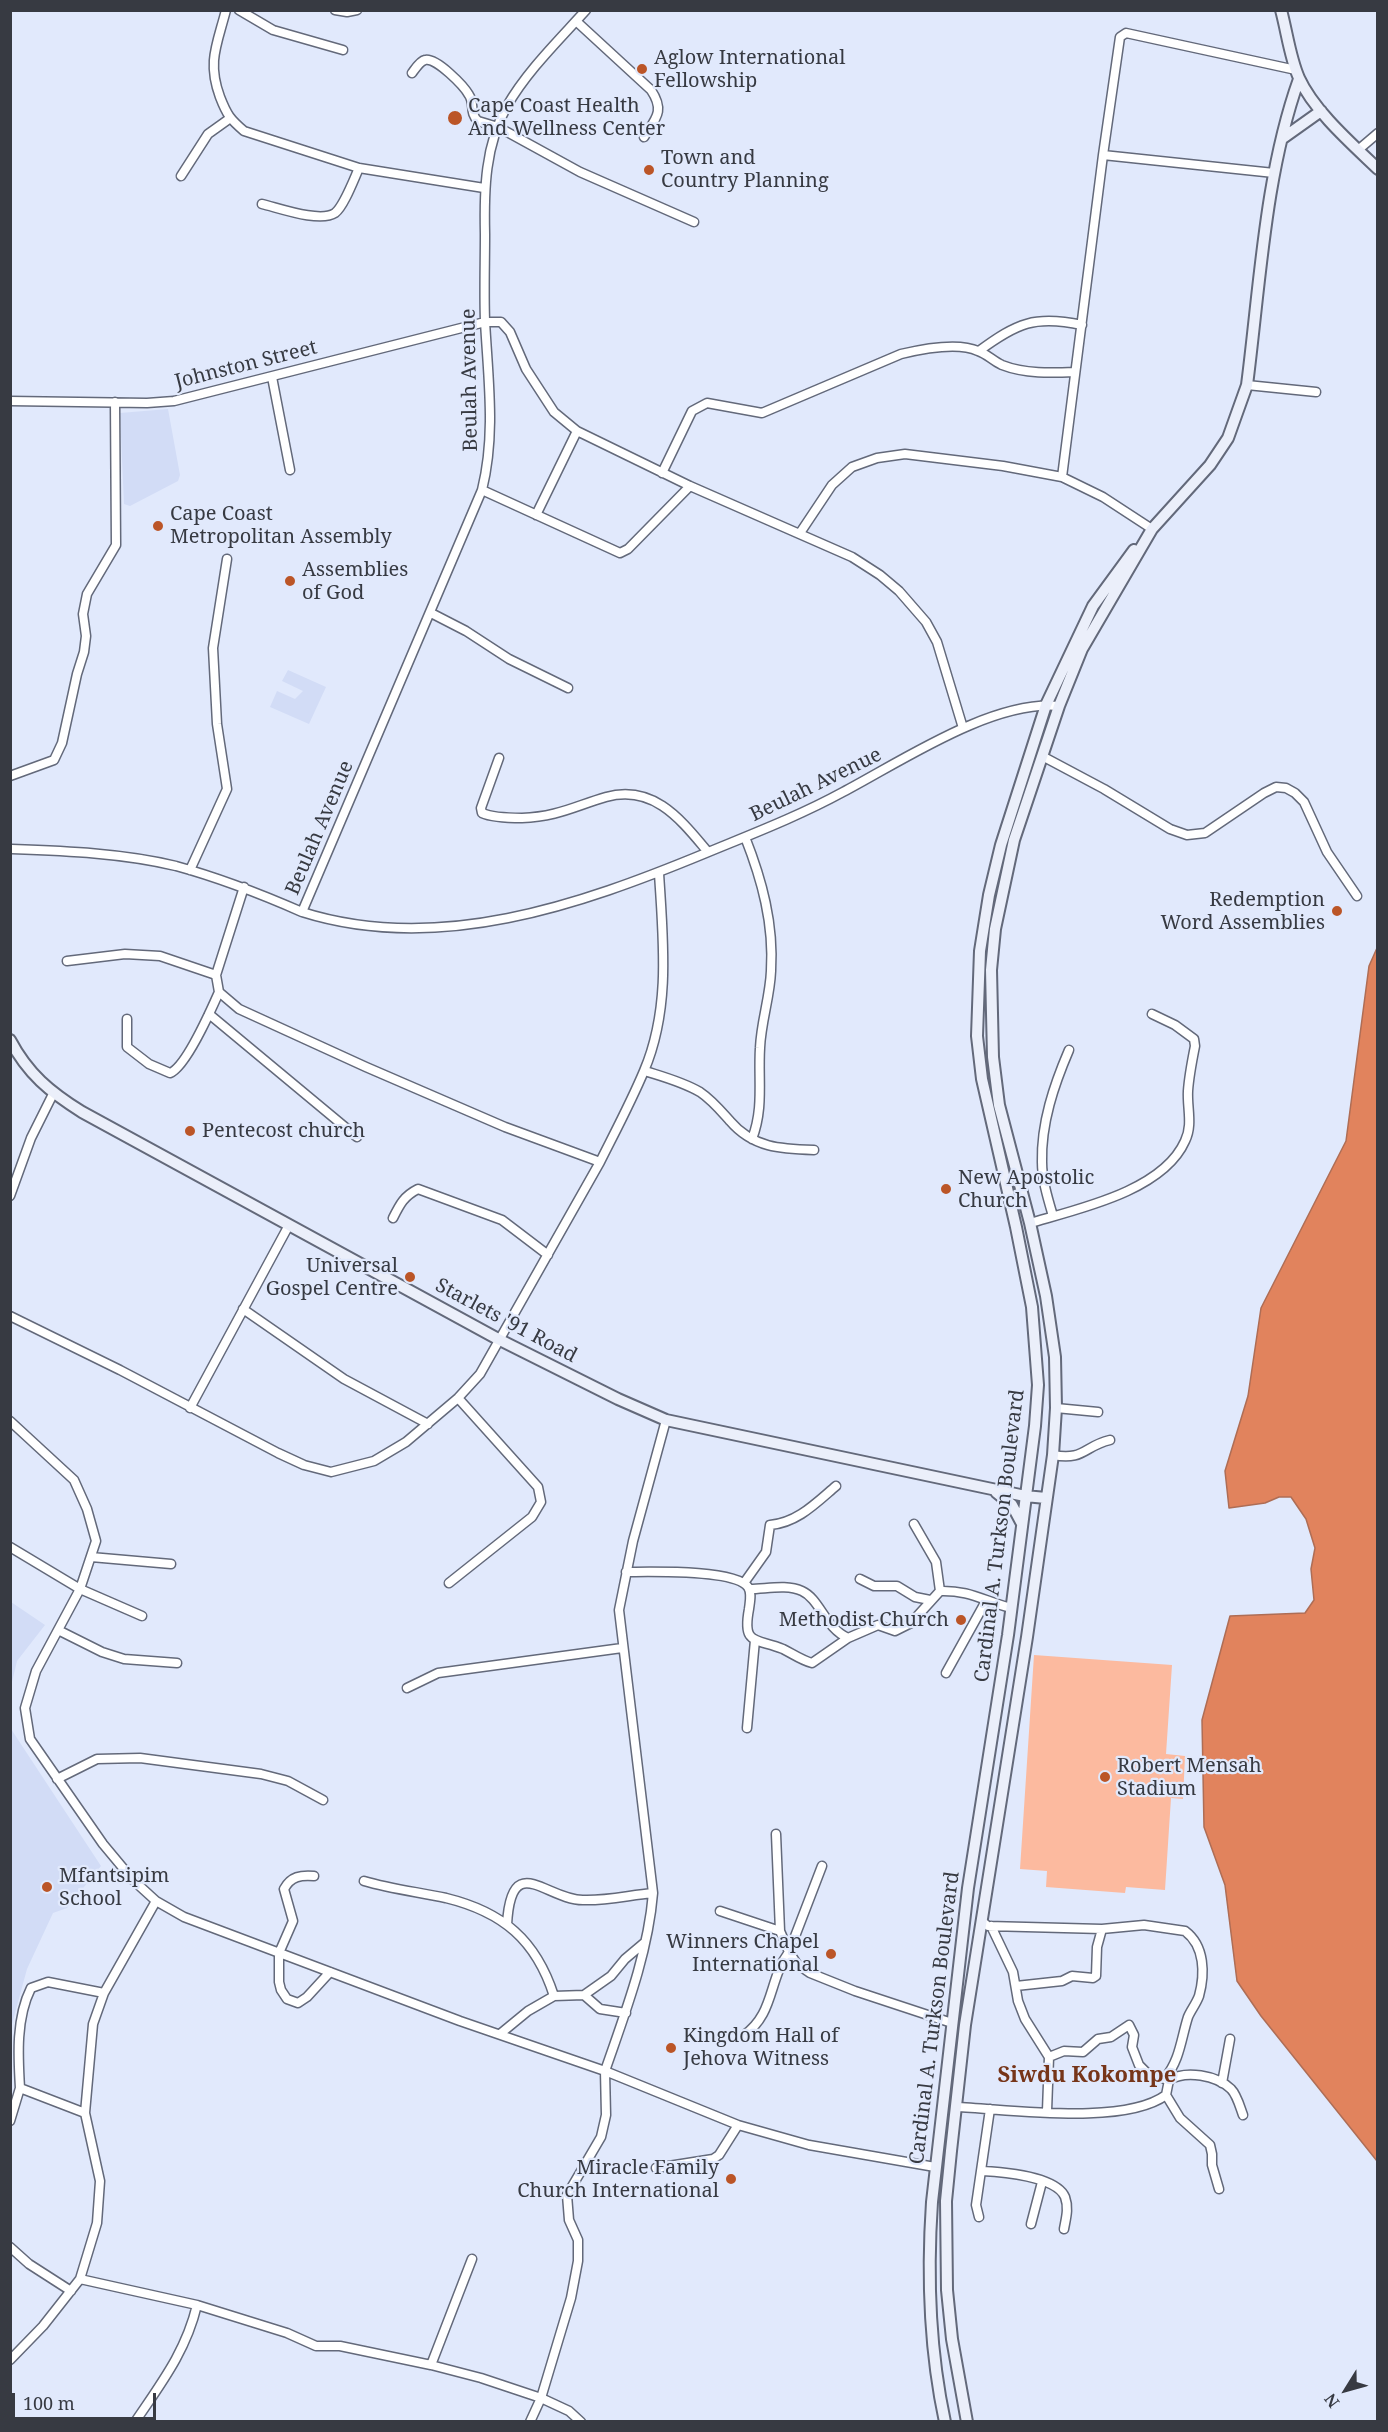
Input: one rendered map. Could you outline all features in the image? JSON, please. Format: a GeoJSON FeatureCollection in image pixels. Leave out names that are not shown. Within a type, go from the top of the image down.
{"type":"FeatureCollection","features":[{"type":"Feature","properties":{"kind":"street"},"geometry":{"type":"LineString","coordinates":[[226,10],[212,73],[229,118],[244,131],[359,168],[484,188]]}},
{"type":"Feature","properties":{"kind":"street"},"geometry":{"type":"LineString","coordinates":[[239,10],[282,33],[343,50]]}},
{"type":"Feature","properties":{"kind":"street"},"geometry":{"type":"LineString","coordinates":[[335,10],[347,12],[357,10]]}},
{"type":"Feature","properties":{"kind":"street","name":"Beulah Avenue"},"geometry":{"type":"LineString","coordinates":[[586,10],[527,78],[507,105],[488,158],[484,188],[485,322],[490,379],[489,454],[482,490],[302,912],[329,920],[404,928],[469,925],[515,917],[561,905],[659,873],[745,837],[842,793],[963,728],[1017,710],[1046,705],[1059,706]]}},
{"type":"Feature","properties":{"kind":"street"},"geometry":{"type":"LineString","coordinates":[[1281,10],[1298,74],[1321,111],[1377,169]]}},
{"type":"Feature","properties":{"kind":"street"},"geometry":{"type":"LineString","coordinates":[[576,21],[651,90],[657,99],[658,114],[644,138]]}},
{"type":"Feature","properties":{"kind":"street"},"geometry":{"type":"LineString","coordinates":[[1062,477],[1120,37],[1124,33],[1298,74]]}},
{"type":"Feature","properties":{"kind":"street"},"geometry":{"type":"LineString","coordinates":[[412,73],[424,60],[428,59],[439,64],[469,94],[471,111],[475,119],[498,127],[580,172],[694,222]]}},
{"type":"Feature","properties":{"kind":"street"},"geometry":{"type":"LineString","coordinates":[[800,533],[832,485],[852,467],[877,458],[904,454],[947,458],[1062,477],[1104,497],[1150,534],[1210,465],[1228,438],[1247,385],[1274,173],[1298,74]]}},
{"type":"Feature","properties":{"kind":"street"},"geometry":{"type":"LineString","coordinates":[[1283,138],[1321,111]]}},
{"type":"Feature","properties":{"kind":"street"},"geometry":{"type":"LineString","coordinates":[[1287,114],[1301,124]]}},
{"type":"Feature","properties":{"kind":"street"},"geometry":{"type":"LineString","coordinates":[[181,176],[208,134],[229,118]]}},
{"type":"Feature","properties":{"kind":"street"},"geometry":{"type":"LineString","coordinates":[[1358,150],[1377,134]]}},
{"type":"Feature","properties":{"kind":"street"},"geometry":{"type":"LineString","coordinates":[[1103,155],[1274,173]]}},
{"type":"Feature","properties":{"kind":"street"},"geometry":{"type":"LineString","coordinates":[[262,204],[323,217],[334,213],[341,206],[359,168]]}},
{"type":"Feature","properties":{"kind":"street"},"geometry":{"type":"LineString","coordinates":[[979,351],[1007,332],[1036,321],[1060,320],[1082,325]]}},
{"type":"Feature","properties":{"kind":"street"},"geometry":{"type":"LineString","coordinates":[[485,322],[501,322],[506,326],[526,369],[554,412],[577,431],[690,486],[852,557],[870,569],[913,606],[926,622],[943,656],[963,728]]}},
{"type":"Feature","properties":{"kind":"street","name":"Johnston Street"},"geometry":{"type":"LineString","coordinates":[[10,401],[174,401],[485,322]]}},
{"type":"Feature","properties":{"kind":"street"},"geometry":{"type":"LineString","coordinates":[[662,473],[692,411],[698,406],[707,404],[762,413],[901,354],[942,348],[979,351],[1004,365],[1025,371],[1075,372]]}},
{"type":"Feature","properties":{"kind":"street"},"geometry":{"type":"LineString","coordinates":[[272,376],[290,470]]}},
{"type":"Feature","properties":{"kind":"street"},"geometry":{"type":"LineString","coordinates":[[1247,385],[1316,392]]}},
{"type":"Feature","properties":{"kind":"street"},"geometry":{"type":"LineString","coordinates":[[10,776],[54,760],[62,743],[84,652],[86,636],[82,614],[87,594],[116,545],[115,402]]}},
{"type":"Feature","properties":{"kind":"street"},"geometry":{"type":"LineString","coordinates":[[536,515],[577,431]]}},
{"type":"Feature","properties":{"kind":"street"},"geometry":{"type":"LineString","coordinates":[[482,490],[620,553],[628,549],[690,486]]}},
{"type":"Feature","properties":{"kind":"street","name":"Cardinal A. Turkson Boulevard"},"geometry":{"type":"LineString","coordinates":[[945,2421],[932,2348],[929,2307],[928,2252],[935,2167],[968,1888],[1008,1635],[1035,1426],[1038,1384],[1032,1307],[1017,1227],[983,1089],[977,1036],[980,951],[998,855],[1046,705],[1093,606],[1133,551],[1150,534]]}},
{"type":"Feature","properties":{"kind":"street","name":"Cardinal A. Turkson Boulevard"},"geometry":{"type":"LineString","coordinates":[[967,2421],[952,2339],[947,2290],[946,2201],[965,2025],[987,1924],[987,1888],[1027,1637],[1053,1455],[1056,1408],[1055,1357],[1046,1296],[1030,1223],[999,1105],[993,1057],[991,970],[995,929],[1014,840],[1059,706],[1082,649],[1150,534]]}},
{"type":"Feature","properties":{"kind":"street"},"geometry":{"type":"LineString","coordinates":[[190,870],[227,789],[217,724],[213,648],[227,559]]}},
{"type":"Feature","properties":{"kind":"street"},"geometry":{"type":"LineString","coordinates":[[431,613],[509,659],[568,688]]}},
{"type":"Feature","properties":{"kind":"street"},"geometry":{"type":"LineString","coordinates":[[1042,756],[1170,828],[1187,835],[1204,833],[1270,790],[1276,787],[1286,788],[1304,802],[1330,858],[1357,896]]}},
{"type":"Feature","properties":{"kind":"street"},"geometry":{"type":"LineString","coordinates":[[499,758],[481,808],[482,813],[486,815],[511,818],[544,817],[566,812],[606,797],[624,794],[638,795],[671,812],[685,824],[708,852]]}},
{"type":"Feature","properties":{"kind":"street"},"geometry":{"type":"LineString","coordinates":[[745,837],[765,897],[771,949],[769,994],[760,1042],[759,1115],[752,1139]]}},
{"type":"Feature","properties":{"kind":"street"},"geometry":{"type":"LineString","coordinates":[[10,849],[64,851],[136,859],[190,870],[244,887],[302,912]]}},
{"type":"Feature","properties":{"kind":"street"},"geometry":{"type":"LineString","coordinates":[[10,1316],[304,1465],[331,1472],[374,1461],[406,1442],[458,1398],[480,1374],[498,1338],[548,1256],[600,1162],[645,1071],[654,1038],[664,977],[659,873]]}},
{"type":"Feature","properties":{"kind":"street"},"geometry":{"type":"LineString","coordinates":[[127,1019],[127,1047],[149,1064],[170,1073],[178,1070],[219,992],[216,975],[244,887]]}},
{"type":"Feature","properties":{"kind":"street"},"geometry":{"type":"LineString","coordinates":[[67,961],[125,954],[160,956],[216,975]]}},
{"type":"Feature","properties":{"kind":"street"},"geometry":{"type":"LineString","coordinates":[[219,992],[239,1009],[366,1067],[505,1126],[600,1162]]}},
{"type":"Feature","properties":{"kind":"street"},"geometry":{"type":"LineString","coordinates":[[209,1014],[357,1137]]}},
{"type":"Feature","properties":{"kind":"street"},"geometry":{"type":"LineString","coordinates":[[1030,1223],[1109,1198],[1142,1184],[1175,1158],[1186,1141],[1189,1126],[1188,1094],[1194,1039],[1175,1025],[1152,1014]]}},
{"type":"Feature","properties":{"kind":"street","name":"Starlets '91 Road"},"geometry":{"type":"LineString","coordinates":[[10,1040],[20,1058],[53,1094],[135,1142],[498,1338],[618,1400],[666,1420],[994,1490],[1046,1498]]}},
{"type":"Feature","properties":{"kind":"street"},"geometry":{"type":"LineString","coordinates":[[1053,1216],[1043,1177],[1043,1146],[1049,1104],[1069,1050]]}},
{"type":"Feature","properties":{"kind":"street"},"geometry":{"type":"LineString","coordinates":[[645,1071],[686,1084],[703,1094],[731,1123],[752,1139],[775,1149],[814,1150]]}},
{"type":"Feature","properties":{"kind":"street"},"geometry":{"type":"LineString","coordinates":[[10,1196],[32,1138],[53,1094]]}},
{"type":"Feature","properties":{"kind":"street"},"geometry":{"type":"LineString","coordinates":[[393,1218],[407,1194],[418,1189],[502,1220],[548,1256]]}},
{"type":"Feature","properties":{"kind":"street"},"geometry":{"type":"LineString","coordinates":[[190,1408],[289,1225]]}},
{"type":"Feature","properties":{"kind":"street"},"geometry":{"type":"LineString","coordinates":[[243,1309],[344,1379],[428,1424]]}},
{"type":"Feature","properties":{"kind":"street"},"geometry":{"type":"LineString","coordinates":[[448,1583],[532,1517],[541,1502],[538,1487],[458,1398]]}},
{"type":"Feature","properties":{"kind":"street"},"geometry":{"type":"LineString","coordinates":[[1056,1408],[1098,1412]]}},
{"type":"Feature","properties":{"kind":"street"},"geometry":{"type":"LineString","coordinates":[[530,2421],[542,2398],[571,2298],[578,2261],[578,2240],[568,2220],[567,2195],[601,2137],[606,2115],[605,2071],[626,2013],[650,1924],[652,1893],[619,1610],[626,1572],[666,1420]]}},
{"type":"Feature","properties":{"kind":"street"},"geometry":{"type":"LineString","coordinates":[[10,1421],[74,1480],[87,1509],[96,1541],[80,1589],[36,1671],[25,1708],[30,1739],[103,1844],[133,1880],[156,1901],[184,1917],[605,2071],[738,2125],[809,2145],[935,2167]]}},
{"type":"Feature","properties":{"kind":"street"},"geometry":{"type":"LineString","coordinates":[[1053,1455],[1069,1458],[1110,1440]]}},
{"type":"Feature","properties":{"kind":"street"},"geometry":{"type":"LineString","coordinates":[[836,1486],[793,1519],[784,1524],[770,1525],[766,1552],[747,1586],[750,1598],[746,1626],[748,1634],[754,1640],[782,1649],[812,1664],[848,1638],[878,1625],[887,1627],[891,1631],[911,1623],[940,1591],[969,1593],[1011,1608]]}},
{"type":"Feature","properties":{"kind":"street"},"geometry":{"type":"LineString","coordinates":[[994,1490],[1012,1505],[1021,1522]]}},
{"type":"Feature","properties":{"kind":"street"},"geometry":{"type":"LineString","coordinates":[[915,1524],[936,1562],[940,1591]]}},
{"type":"Feature","properties":{"kind":"street"},"geometry":{"type":"LineString","coordinates":[[10,1547],[80,1589],[142,1616]]}},
{"type":"Feature","properties":{"kind":"street"},"geometry":{"type":"LineString","coordinates":[[91,1557],[171,1564]]}},
{"type":"Feature","properties":{"kind":"street"},"geometry":{"type":"LineString","coordinates":[[626,1572],[709,1573],[747,1586],[800,1590],[811,1597],[834,1629],[848,1638]]}},
{"type":"Feature","properties":{"kind":"street"},"geometry":{"type":"LineString","coordinates":[[860,1579],[874,1586],[897,1586],[915,1597],[930,1600]]}},
{"type":"Feature","properties":{"kind":"street"},"geometry":{"type":"LineString","coordinates":[[946,1673],[987,1601]]}},
{"type":"Feature","properties":{"kind":"street"},"geometry":{"type":"LineString","coordinates":[[58,1630],[102,1652],[124,1659],[177,1663]]}},
{"type":"Feature","properties":{"kind":"street"},"geometry":{"type":"LineString","coordinates":[[1008,1635],[1027,1637]]}},
{"type":"Feature","properties":{"kind":"street"},"geometry":{"type":"LineString","coordinates":[[747,1728],[754,1640]]}},
{"type":"Feature","properties":{"kind":"street"},"geometry":{"type":"LineString","coordinates":[[406,1688],[438,1673],[622,1648]]}},
{"type":"Feature","properties":{"kind":"street"},"geometry":{"type":"LineString","coordinates":[[57,1779],[97,1759],[140,1758],[261,1773],[288,1781],[323,1800]]}},
{"type":"Feature","properties":{"kind":"street"},"geometry":{"type":"LineString","coordinates":[[776,1834],[780,1931],[797,1964],[810,1973],[855,1991],[952,2023]]}},
{"type":"Feature","properties":{"kind":"street"},"geometry":{"type":"LineString","coordinates":[[743,2036],[753,2030],[771,2001],[779,1965],[789,1952],[822,1866]]}},
{"type":"Feature","properties":{"kind":"street"},"geometry":{"type":"LineString","coordinates":[[314,1876],[300,1875],[288,1882],[284,1889],[293,1921],[279,1953],[280,1990],[286,1999],[298,2003],[307,1997],[330,1972]]}},
{"type":"Feature","properties":{"kind":"street"},"geometry":{"type":"LineString","coordinates":[[364,1881],[467,1904],[507,1925],[525,1941],[545,1970],[554,1996]]}},
{"type":"Feature","properties":{"kind":"street"},"geometry":{"type":"LineString","coordinates":[[507,1925],[508,1901],[519,1886],[532,1882],[558,1894],[582,1900],[652,1893]]}},
{"type":"Feature","properties":{"kind":"street"},"geometry":{"type":"LineString","coordinates":[[968,1888],[987,1888]]}},
{"type":"Feature","properties":{"kind":"street"},"geometry":{"type":"LineString","coordinates":[[10,2360],[80,2279],[97,2223],[100,2181],[85,2113],[93,2024],[104,1993],[156,1901]]}},
{"type":"Feature","properties":{"kind":"street"},"geometry":{"type":"LineString","coordinates":[[720,1911],[780,1931]]}},
{"type":"Feature","properties":{"kind":"street"},"geometry":{"type":"LineString","coordinates":[[987,1924],[1102,1929],[1144,1925],[1185,1931],[1196,1941],[1201,1951],[1202,1963],[1199,1995],[1188,2017],[1175,2066],[1167,2079],[1166,2095],[1180,2118],[1210,2145],[1212,2165],[1219,2188]]}},
{"type":"Feature","properties":{"kind":"street"},"geometry":{"type":"LineString","coordinates":[[987,1924],[1013,1972],[1018,2001],[1025,2019],[1049,2057],[1047,2112]]}},
{"type":"Feature","properties":{"kind":"street"},"geometry":{"type":"LineString","coordinates":[[1017,1986],[1062,1982],[1068,1977],[1094,1978],[1097,1947],[1102,1929]]}},
{"type":"Feature","properties":{"kind":"street"},"geometry":{"type":"LineString","coordinates":[[500,2034],[528,2012],[554,1996],[584,1995],[611,1976],[625,1959],[645,1943]]}},
{"type":"Feature","properties":{"kind":"street"},"geometry":{"type":"LineString","coordinates":[[10,2121],[20,2088],[18,2057],[24,2002],[31,1988],[48,1982],[104,1993]]}},
{"type":"Feature","properties":{"kind":"street"},"geometry":{"type":"LineString","coordinates":[[584,1995],[600,2009],[626,2013]]}},
{"type":"Feature","properties":{"kind":"street"},"geometry":{"type":"LineString","coordinates":[[1049,2057],[1064,2051],[1083,2052],[1098,2039],[1111,2037],[1129,2025],[1134,2035],[1132,2047],[1139,2065],[1148,2074],[1167,2079],[1185,2074],[1222,2083],[1235,2095],[1243,2115]]}},
{"type":"Feature","properties":{"kind":"street"},"geometry":{"type":"LineString","coordinates":[[1222,2083],[1230,2039]]}},
{"type":"Feature","properties":{"kind":"street"},"geometry":{"type":"LineString","coordinates":[[20,2088],[85,2113]]}},
{"type":"Feature","properties":{"kind":"street"},"geometry":{"type":"LineString","coordinates":[[956,2107],[1047,2112],[1124,2111],[1153,2104],[1166,2095]]}},
{"type":"Feature","properties":{"kind":"street"},"geometry":{"type":"LineString","coordinates":[[979,2217],[976,2205],[990,2109]]}},
{"type":"Feature","properties":{"kind":"street"},"geometry":{"type":"LineString","coordinates":[[941,2117],[954,2119]]}},
{"type":"Feature","properties":{"kind":"street"},"geometry":{"type":"LineString","coordinates":[[656,2168],[713,2159],[719,2155],[738,2125]]}},
{"type":"Feature","properties":{"kind":"street"},"geometry":{"type":"LineString","coordinates":[[982,2171],[1016,2173],[1058,2188],[1064,2196],[1068,2209],[1064,2229]]}},
{"type":"Feature","properties":{"kind":"street"},"geometry":{"type":"LineString","coordinates":[[1031,2224],[1042,2182]]}},
{"type":"Feature","properties":{"kind":"street"},"geometry":{"type":"LineString","coordinates":[[10,2247],[29,2264],[71,2291]]}},
{"type":"Feature","properties":{"kind":"street"},"geometry":{"type":"LineString","coordinates":[[431,2365],[472,2259]]}},
{"type":"Feature","properties":{"kind":"street"},"geometry":{"type":"LineString","coordinates":[[80,2279],[196,2305],[286,2333],[316,2346],[340,2346],[431,2365],[542,2398],[569,2411],[581,2421]]}},
{"type":"Feature","properties":{"kind":"street"},"geometry":{"type":"LineString","coordinates":[[135,2421],[182,2350],[191,2330],[196,2305]]}},
{"type":"Feature","properties":{"kind":"shaded area"},"geometry":{"type":"Polygon","coordinates":[[[168,409],[180,475],[178,481],[130,506],[124,504],[120,413],[168,409]]]}},
{"type":"Feature","properties":{"kind":"shaded area"},"geometry":{"type":"Polygon","coordinates":[[[288,670],[326,687],[309,724],[270,707],[277,691],[295,699],[303,691],[282,681],[288,670]]]}},
{"type":"Feature","properties":{"kind":"shaded area"},"geometry":{"type":"Polygon","coordinates":[[[1377,948],[1377,2161],[1261,2016],[1237,1981],[1225,1885],[1204,1827],[1202,1720],[1230,1616],[1305,1613],[1314,1600],[1311,1569],[1315,1548],[1306,1519],[1291,1497],[1279,1497],[1265,1503],[1229,1508],[1225,1471],[1248,1396],[1261,1308],[1346,1141],[1369,966],[1377,948]]]}},
{"type":"Feature","properties":{"kind":"shaded area"},"geometry":{"type":"Polygon","coordinates":[[[11,1602],[45,1625],[17,1661],[11,1686],[11,1602]]]}},
{"type":"Feature","properties":{"kind":"shaded area","name":"Robert Mensah Stadium"},"geometry":{"type":"Polygon","coordinates":[[[1034,1655],[1172,1665],[1166,1754],[1185,1756],[1183,1799],[1171,1798],[1165,1890],[1126,1887],[1125,1893],[1046,1887],[1047,1871],[1020,1869],[1034,1655]]]}},
{"type":"Feature","properties":{"kind":"shaded area","name":"Mfantsipim School"},"geometry":{"type":"Polygon","coordinates":[[[11,1729],[101,1866],[67,1908],[53,1913],[27,1969],[12,2024],[11,2036],[11,1729]]]}},
{"type":"Feature","properties":{"kind":"place","name":"Aglow International Fellowship"},"geometry":{"type":"Point","coordinates":[642,69]}},
{"type":"Feature","properties":{"kind":"place","name":"Cape Coast Health And Wellness Center"},"geometry":{"type":"Point","coordinates":[455,118]}},
{"type":"Feature","properties":{"kind":"place","name":"Town and Country Planning"},"geometry":{"type":"Point","coordinates":[649,170]}},
{"type":"Feature","properties":{"kind":"place","name":"Cape Coast Metropolitan Assembly"},"geometry":{"type":"Point","coordinates":[158,526]}},
{"type":"Feature","properties":{"kind":"place","name":"Assemblies of God"},"geometry":{"type":"Point","coordinates":[290,581]}},
{"type":"Feature","properties":{"kind":"place","name":"Redemption Word Assemblies"},"geometry":{"type":"Point","coordinates":[1337,911]}},
{"type":"Feature","properties":{"kind":"place","name":"Pentecost church"},"geometry":{"type":"Point","coordinates":[190,1131]}},
{"type":"Feature","properties":{"kind":"place","name":"New Apostolic Church"},"geometry":{"type":"Point","coordinates":[946,1189]}},
{"type":"Feature","properties":{"kind":"place","name":"Universal Gospel Centre"},"geometry":{"type":"Point","coordinates":[410,1277]}},
{"type":"Feature","properties":{"kind":"place","name":"Methodist Church"},"geometry":{"type":"Point","coordinates":[961,1620]}},
{"type":"Feature","properties":{"kind":"place","name":"Robert Mensah Stadium"},"geometry":{"type":"Point","coordinates":[1105,1777]}},
{"type":"Feature","properties":{"kind":"place","name":"Mfantsipim School"},"geometry":{"type":"Point","coordinates":[47,1887]}},
{"type":"Feature","properties":{"kind":"place","name":"Winners Chapel International"},"geometry":{"type":"Point","coordinates":[831,1954]}},
{"type":"Feature","properties":{"kind":"place","name":"Kingdom Hall of Jehova Witness"},"geometry":{"type":"Point","coordinates":[671,2048]}},
{"type":"Feature","properties":{"kind":"place","name":"Miracle Family Church International"},"geometry":{"type":"Point","coordinates":[731,2179]}},
{"type":"Feature","properties":{"kind":"district","name":"Siwdu Kokompe"},"geometry":{"type":"Point","coordinates":[1087,2076]}}]}
